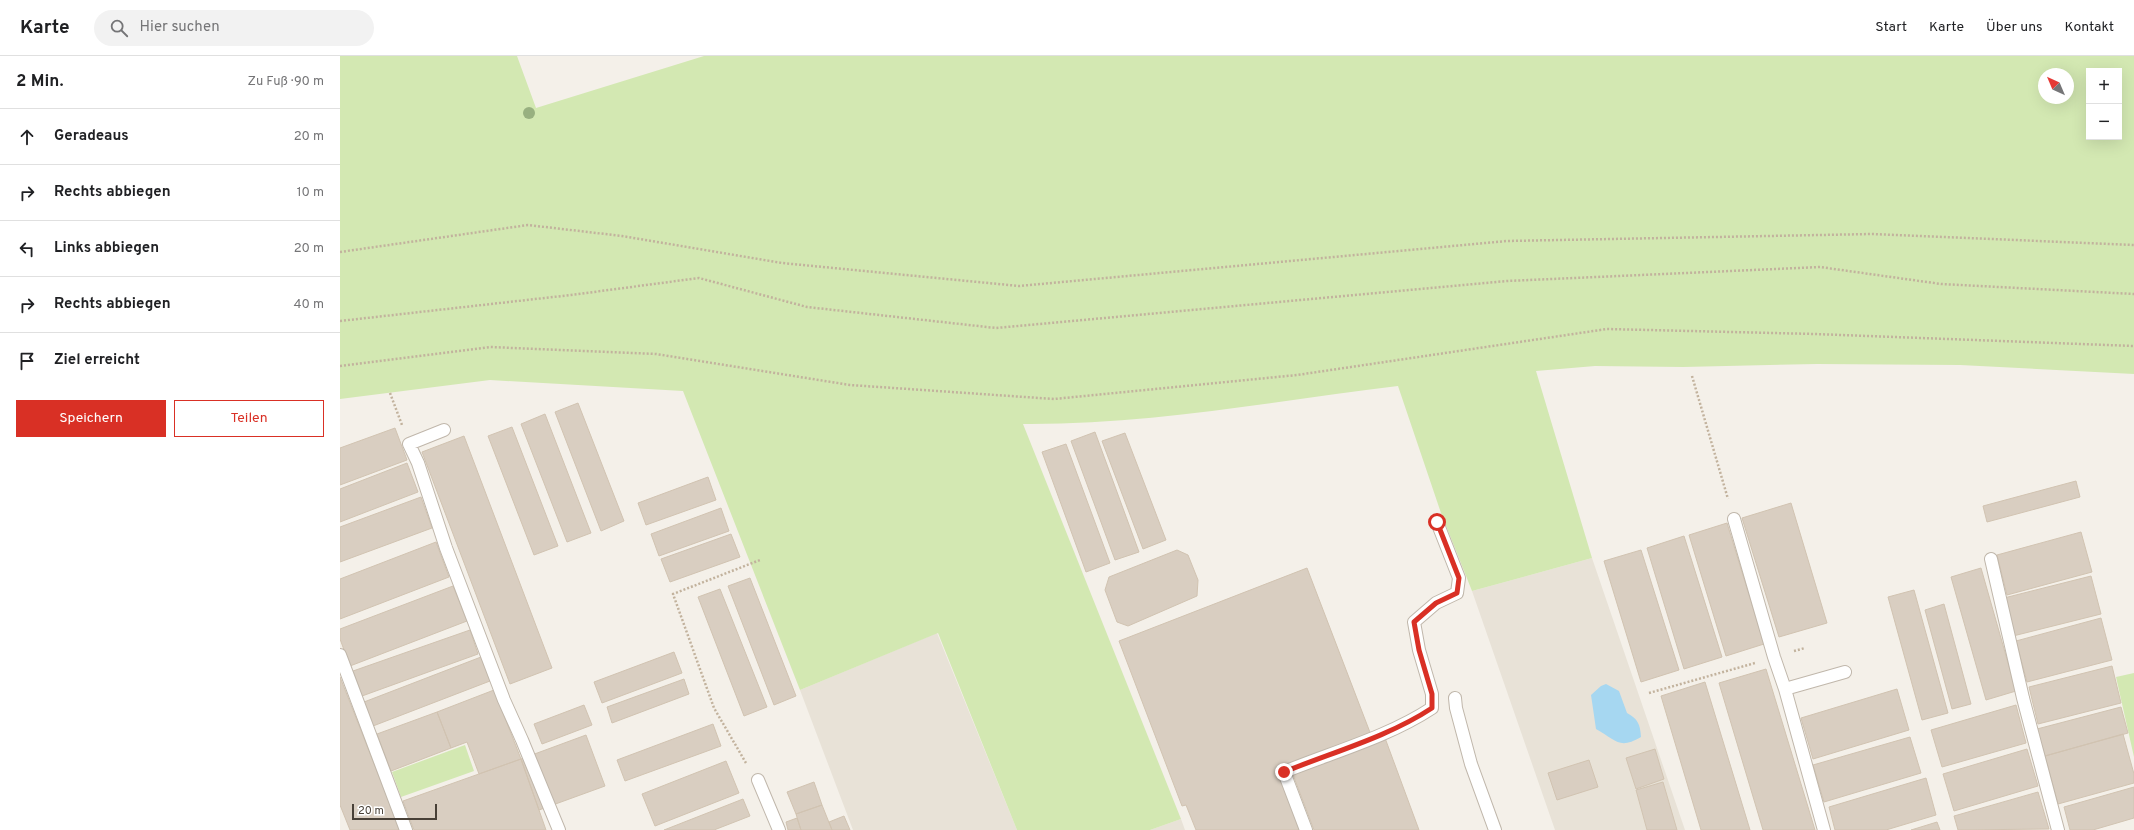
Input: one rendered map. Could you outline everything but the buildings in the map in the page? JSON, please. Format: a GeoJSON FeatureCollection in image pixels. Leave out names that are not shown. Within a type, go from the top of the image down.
{"type":"FeatureCollection","features":[{"type":"Feature","properties":{"kind":"lane"},"geometry":{"type":"LineString","coordinates":[[444,430],[409,444],[418,463],[446,548],[504,700],[559,830]]}},
{"type":"Feature","properties":{"kind":"lane"},"geometry":{"type":"LineString","coordinates":[[1734,519],[1774,658],[1785,689],[1824,830]]}},
{"type":"Feature","properties":{"kind":"lane"},"geometry":{"type":"LineString","coordinates":[[1306,830],[1284,772],[1416,719],[1432,708],[1432,694],[1419,650],[1414,622],[1436,603],[1457,593],[1459,578],[1437,522]]}},
{"type":"Feature","properties":{"kind":"lane"},"geometry":{"type":"LineString","coordinates":[[1991,560],[2023,698],[2058,830]]}},
{"type":"Feature","properties":{"kind":"lane"},"geometry":{"type":"LineString","coordinates":[[340,655],[406,830]]}},
{"type":"Feature","properties":{"kind":"lane"},"geometry":{"type":"LineString","coordinates":[[1785,689],[1845,672]]}},
{"type":"Feature","properties":{"kind":"lane"},"geometry":{"type":"LineString","coordinates":[[1455,698],[1456,708],[1471,764],[1495,830]]}},
{"type":"Feature","properties":{"kind":"lane"},"geometry":{"type":"LineString","coordinates":[[758,780],[779,830]]}},
{"type":"Feature","properties":{"kind":"path"},"geometry":{"type":"LineString","coordinates":[[340,252],[528,225],[622,236],[782,263],[1019,286],[1507,240],[1872,234],[2134,245]]}},
{"type":"Feature","properties":{"kind":"path"},"geometry":{"type":"LineString","coordinates":[[340,321],[572,295],[699,278],[807,307],[996,328],[1507,281],[1820,267],[1941,284],[2134,294]]}},
{"type":"Feature","properties":{"kind":"path"},"geometry":{"type":"LineString","coordinates":[[340,366],[490,347],[648,354],[850,385],[1054,399],[1297,375],[1608,329],[1816,334],[2134,346]]}},
{"type":"Feature","properties":{"kind":"path"},"geometry":{"type":"LineString","coordinates":[[1692,376],[1734,519]]}},
{"type":"Feature","properties":{"kind":"path"},"geometry":{"type":"LineString","coordinates":[[390,393],[409,444]]}},
{"type":"Feature","properties":{"kind":"path"},"geometry":{"type":"LineString","coordinates":[[758,780],[740,755],[714,708],[673,594],[760,560]]}},
{"type":"Feature","properties":{"kind":"path"},"geometry":{"type":"LineString","coordinates":[[1649,693],[1805,648]]}},
{"type":"Feature","properties":{"kind":"shaded area"},"geometry":{"type":"Polygon","coordinates":[[[1592,558],[1685,830],[1555,830],[1472,591],[1592,558]]]}},
{"type":"Feature","properties":{"kind":"shaded area"},"geometry":{"type":"Polygon","coordinates":[[[937,633],[1017,830],[853,830],[800,690],[937,633]]]}},
{"type":"Feature","properties":{"kind":"shaded area"},"geometry":{"type":"Polygon","coordinates":[[[1181,819],[1185,830],[1150,830],[1181,819]]]}},
{"type":"Feature","properties":{"kind":"green space"},"geometry":{"type":"Polygon","coordinates":[[[340,56],[517,56],[536,108],[704,56],[2134,56],[2134,374],[1960,365],[1817,364],[1683,367],[1595,366],[1536,371],[1592,558],[1472,591],[1441,513],[1398,386],[1211,411],[1117,421],[1023,424],[1181,819],[1150,830],[1017,830],[938,633],[800,690],[683,391],[490,380],[340,399],[340,56]]]}},
{"type":"Feature","properties":{"kind":"green space"},"geometry":{"type":"Polygon","coordinates":[[[2134,673],[2134,757],[2116,677],[2134,673]]]}},
{"type":"Feature","properties":{"kind":"green space"},"geometry":{"type":"Polygon","coordinates":[[[465,745],[474,771],[401,797],[392,772],[465,745]]]}},
{"type":"Feature","properties":{"kind":"water"},"geometry":{"type":"Polygon","coordinates":[[[1606,684],[1619,691],[1627,713],[1634,717],[1638,722],[1641,737],[1628,743],[1622,743],[1613,740],[1596,729],[1591,695],[1601,686],[1606,684]]]}},
{"type":"Feature","properties":{"kind":"route"},"geometry":{"type":"LineString","coordinates":[[1284,772],[1416,719],[1432,708],[1432,694],[1419,650],[1414,622],[1436,603],[1457,593],[1459,578],[1437,522]]}}]}
